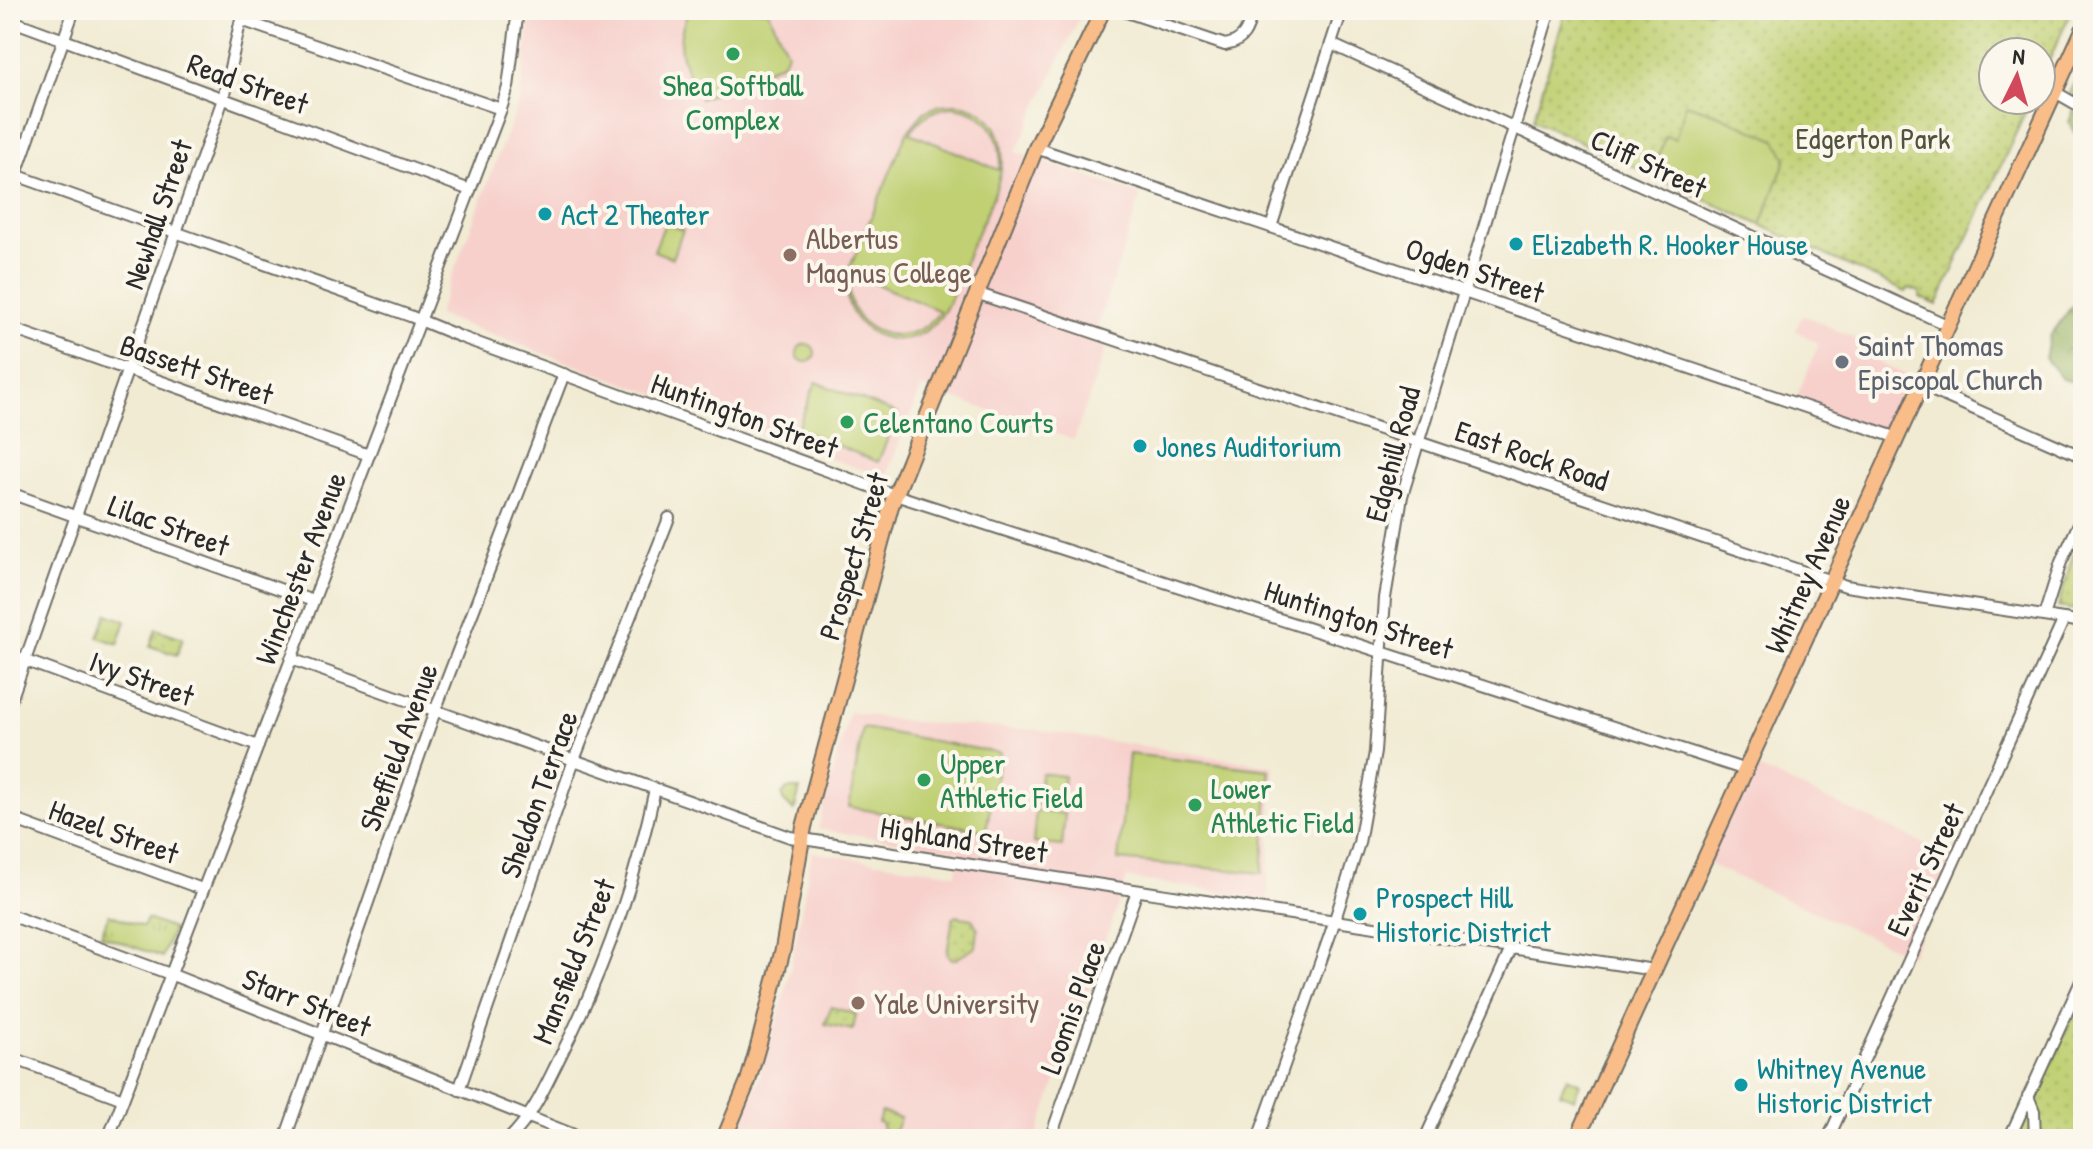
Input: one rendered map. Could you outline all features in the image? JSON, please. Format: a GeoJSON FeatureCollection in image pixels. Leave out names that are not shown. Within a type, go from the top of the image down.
{"type":"FeatureCollection","features":[{"type":"Feature","properties":{"kind":"main road","name":"Prospect Street"},"geometry":{"type":"LineString","coordinates":[[724,1139],[748,1081],[773,990],[802,838],[896,495],[1036,148],[1103,10]]}},
{"type":"Feature","properties":{"kind":"main road","name":"Whitney Avenue"},"geometry":{"type":"LineString","coordinates":[[2057,88],[2083,30]]}},
{"type":"Feature","properties":{"kind":"main road","name":"Whitney Avenue"},"geometry":{"type":"LineString","coordinates":[[1577,1139],[2044,116]]}},
{"type":"Feature","properties":{"kind":"street"},"geometry":{"type":"LineString","coordinates":[[10,191],[13,174],[74,10]]}},
{"type":"Feature","properties":{"kind":"street","name":"Winchester Avenue"},"geometry":{"type":"LineString","coordinates":[[108,1139],[501,109],[508,87],[518,10]]}},
{"type":"Feature","properties":{"kind":"street"},"geometry":{"type":"LineString","coordinates":[[1121,10],[1225,45],[1237,43],[1243,38],[1253,10]]}},
{"type":"Feature","properties":{"kind":"street"},"geometry":{"type":"LineString","coordinates":[[1271,227],[1342,10]]}},
{"type":"Feature","properties":{"kind":"street","name":"Edgehill Road"},"geometry":{"type":"LineString","coordinates":[[1258,1139],[1352,868],[1370,788],[1379,724],[1385,598],[1402,496],[1550,10]]}},
{"type":"Feature","properties":{"kind":"street"},"geometry":{"type":"LineString","coordinates":[[242,15],[501,109]]}},
{"type":"Feature","properties":{"kind":"street","name":"Newhall Street"},"geometry":{"type":"LineString","coordinates":[[10,703],[223,99],[242,15]]}},
{"type":"Feature","properties":{"kind":"street","name":"Read Street"},"geometry":{"type":"LineString","coordinates":[[10,20],[470,190]]}},
{"type":"Feature","properties":{"kind":"street","name":"Cliff Street"},"geometry":{"type":"LineString","coordinates":[[1331,44],[1947,325]]}},
{"type":"Feature","properties":{"kind":"street"},"geometry":{"type":"LineString","coordinates":[[2057,93],[2083,108]]}},
{"type":"Feature","properties":{"kind":"street","name":"Ogden Street"},"geometry":{"type":"LineString","coordinates":[[1036,148],[1898,438]]}},
{"type":"Feature","properties":{"kind":"street","name":"Huntington Street"},"geometry":{"type":"LineString","coordinates":[[13,174],[896,495],[1746,770]]}},
{"type":"Feature","properties":{"kind":"street","name":"East Rock Road"},"geometry":{"type":"LineString","coordinates":[[976,293],[1846,586],[2083,622]]}},
{"type":"Feature","properties":{"kind":"street","name":"Bassett Street"},"geometry":{"type":"LineString","coordinates":[[10,328],[369,455]]}},
{"type":"Feature","properties":{"kind":"street","name":"Sheffield Avenue"},"geometry":{"type":"LineString","coordinates":[[285,1139],[435,711],[564,374]]}},
{"type":"Feature","properties":{"kind":"street"},"geometry":{"type":"LineString","coordinates":[[1920,385],[2083,457]]}},
{"type":"Feature","properties":{"kind":"street","name":"Lilac Street"},"geometry":{"type":"LineString","coordinates":[[10,493],[313,601]]}},
{"type":"Feature","properties":{"kind":"street"},"geometry":{"type":"LineString","coordinates":[[2044,616],[2061,562],[2083,515]]}},
{"type":"Feature","properties":{"kind":"street","name":"Sheldon Terrace"},"geometry":{"type":"LineString","coordinates":[[459,1090],[574,760],[669,518]]}},
{"type":"Feature","properties":{"kind":"street","name":"Everit Street"},"geometry":{"type":"LineString","coordinates":[[1828,1139],[2064,619]]}},
{"type":"Feature","properties":{"kind":"street","name":"Ivy Street"},"geometry":{"type":"LineString","coordinates":[[10,655],[258,746]]}},
{"type":"Feature","properties":{"kind":"street","name":"Highland Street"},"geometry":{"type":"LineString","coordinates":[[291,659],[790,837],[1654,970]]}},
{"type":"Feature","properties":{"kind":"street","name":"Mansfield Street"},"geometry":{"type":"LineString","coordinates":[[509,1139],[528,1118],[595,986],[636,868],[655,789]]}},
{"type":"Feature","properties":{"kind":"street","name":"Hazel Street"},"geometry":{"type":"LineString","coordinates":[[10,818],[202,889]]}},
{"type":"Feature","properties":{"kind":"street","name":"Loomis Place"},"geometry":{"type":"LineString","coordinates":[[1050,1139],[1137,891]]}},
{"type":"Feature","properties":{"kind":"street","name":"Starr Street"},"geometry":{"type":"LineString","coordinates":[[10,915],[170,974],[584,1139]]}},
{"type":"Feature","properties":{"kind":"street"},"geometry":{"type":"LineString","coordinates":[[1425,1139],[1511,949]]}},
{"type":"Feature","properties":{"kind":"street"},"geometry":{"type":"LineString","coordinates":[[2009,1139],[2083,977]]}},
{"type":"Feature","properties":{"kind":"street"},"geometry":{"type":"LineString","coordinates":[[10,1057],[123,1099]]}},
{"type":"Feature","properties":{"kind":"street"},"geometry":{"type":"LineString","coordinates":[[2028,1096],[2034,1111],[2035,1139]]}},
{"type":"Feature","properties":{"kind":"shaded area","name":"Albertus Magnus College"},"geometry":{"type":"Polygon","coordinates":[[[531,10],[1083,10],[1016,152],[1141,195],[1093,340],[1107,345],[1074,440],[922,387],[885,478],[437,315],[520,99],[531,10]]]}},
{"type":"Feature","properties":{"kind":"shaded area"},"geometry":{"type":"Polygon","coordinates":[[[1803,315],[1855,338],[1863,355],[1921,382],[1898,438],[1794,403],[1819,344],[1795,330],[1803,315]]]}},
{"type":"Feature","properties":{"kind":"shaded area"},"geometry":{"type":"Polygon","coordinates":[[[849,712],[912,722],[1037,730],[1274,766],[1267,899],[1127,878],[1036,1139],[735,1139],[759,1079],[779,1015],[812,852],[956,874],[960,851],[818,829],[849,712]]]}},
{"type":"Feature","properties":{"kind":"shaded area"},"geometry":{"type":"Polygon","coordinates":[[[1749,764],[1956,858],[1911,956],[1704,862],[1749,764]]]}},
{"type":"Feature","properties":{"kind":"green space","name":"Shea Softball Complex"},"geometry":{"type":"Polygon","coordinates":[[[689,10],[768,10],[787,52],[783,62],[700,99],[680,46],[689,10]]]}},
{"type":"Feature","properties":{"kind":"green space","name":"Edgerton Park"},"geometry":{"type":"Polygon","coordinates":[[[1566,10],[2072,10],[2057,43],[2057,36],[1977,36],[1977,116],[2024,116],[1937,305],[1920,297],[1920,292],[1909,288],[1906,292],[1533,120],[1566,10]]]}},
{"type":"Feature","properties":{"kind":"green space"},"geometry":{"type":"Polygon","coordinates":[[[2083,64],[2083,101],[2070,93],[2083,64]]]}},
{"type":"Feature","properties":{"kind":"green space"},"geometry":{"type":"Polygon","coordinates":[[[2083,86],[2083,149],[2069,122],[2083,86]]]}},
{"type":"Feature","properties":{"kind":"green space"},"geometry":{"type":"Polygon","coordinates":[[[1686,104],[1776,140],[1786,159],[1761,225],[1653,176],[1665,136],[1675,139],[1686,104]]]}},
{"type":"Feature","properties":{"kind":"green space"},"geometry":{"type":"Polygon","coordinates":[[[940,105],[964,105],[979,111],[991,121],[999,135],[1001,168],[990,204],[944,311],[923,332],[907,339],[889,339],[872,333],[854,315],[847,295],[848,272],[907,132],[924,112],[940,105]],[[952,107],[928,115],[910,133],[999,170],[999,146],[990,127],[975,113],[952,107]],[[852,274],[849,294],[854,310],[878,332],[894,335],[911,333],[926,325],[940,311],[852,274]]]}},
{"type":"Feature","properties":{"kind":"green space"},"geometry":{"type":"Polygon","coordinates":[[[665,223],[683,230],[672,258],[654,251],[665,223]]]}},
{"type":"Feature","properties":{"kind":"green space"},"geometry":{"type":"Polygon","coordinates":[[[2083,291],[2083,384],[2062,379],[2045,358],[2050,336],[2083,291]]]}},
{"type":"Feature","properties":{"kind":"green space"},"geometry":{"type":"Polygon","coordinates":[[[806,344],[815,353],[806,362],[797,353],[806,344]]]}},
{"type":"Feature","properties":{"kind":"green space","name":"Celentano Courts"},"geometry":{"type":"Polygon","coordinates":[[[816,382],[898,414],[878,462],[797,429],[816,382]]]}},
{"type":"Feature","properties":{"kind":"green space"},"geometry":{"type":"Polygon","coordinates":[[[2083,533],[2083,611],[2058,607],[2072,558],[2083,533]]]}},
{"type":"Feature","properties":{"kind":"green space"},"geometry":{"type":"Polygon","coordinates":[[[107,614],[126,621],[118,644],[98,637],[107,614]]]}},
{"type":"Feature","properties":{"kind":"green space"},"geometry":{"type":"Polygon","coordinates":[[[156,629],[183,638],[177,655],[150,646],[156,629]]]}},
{"type":"Feature","properties":{"kind":"green space","name":"Upper Athletic Field"},"geometry":{"type":"Polygon","coordinates":[[[863,728],[1000,753],[986,831],[849,807],[863,728]]]}},
{"type":"Feature","properties":{"kind":"green space","name":"Lower Athletic Field"},"geometry":{"type":"Polygon","coordinates":[[[1129,754],[1270,770],[1262,873],[1118,860],[1129,754]]]}},
{"type":"Feature","properties":{"kind":"green space"},"geometry":{"type":"Polygon","coordinates":[[[1041,773],[1064,776],[1060,808],[1037,805],[1041,773]]]}},
{"type":"Feature","properties":{"kind":"green space"},"geometry":{"type":"Polygon","coordinates":[[[787,789],[800,789],[794,811],[783,800],[782,795],[787,789]]]}},
{"type":"Feature","properties":{"kind":"green space"},"geometry":{"type":"Polygon","coordinates":[[[1036,811],[1065,814],[1062,846],[1033,843],[1036,811]]]}},
{"type":"Feature","properties":{"kind":"green space"},"geometry":{"type":"Polygon","coordinates":[[[109,914],[143,927],[147,919],[173,929],[162,957],[101,935],[109,914]]]}},
{"type":"Feature","properties":{"kind":"green space"},"geometry":{"type":"Polygon","coordinates":[[[953,918],[972,919],[978,929],[976,947],[952,959],[947,954],[953,918]]]}},
{"type":"Feature","properties":{"kind":"green space"},"geometry":{"type":"Polygon","coordinates":[[[2083,994],[2083,1139],[2017,1139],[2083,994]]]}},
{"type":"Feature","properties":{"kind":"green space"},"geometry":{"type":"Polygon","coordinates":[[[831,1007],[856,1014],[853,1030],[825,1024],[831,1007]]]}},
{"type":"Feature","properties":{"kind":"green space"},"geometry":{"type":"Polygon","coordinates":[[[1567,1077],[1580,1083],[1574,1099],[1560,1093],[1567,1077]]]}},
{"type":"Feature","properties":{"kind":"green space"},"geometry":{"type":"Polygon","coordinates":[[[881,1112],[900,1118],[892,1139],[886,1139],[878,1122],[881,1112]]]}},
{"type":"Feature","properties":{"kind":"place","name":"Shea Softball Complex"},"geometry":{"type":"Point","coordinates":[733,54]}},
{"type":"Feature","properties":{"kind":"place","name":"Act 2 Theater"},"geometry":{"type":"Point","coordinates":[545,214]}},
{"type":"Feature","properties":{"kind":"place","name":"Elizabeth R. Hooker House"},"geometry":{"type":"Point","coordinates":[1516,244]}},
{"type":"Feature","properties":{"kind":"place","name":"Albertus Magnus College"},"geometry":{"type":"Point","coordinates":[790,255]}},
{"type":"Feature","properties":{"kind":"place","name":"Saint Thomas Episcopal Church"},"geometry":{"type":"Point","coordinates":[1842,362]}},
{"type":"Feature","properties":{"kind":"place","name":"Celentano Courts"},"geometry":{"type":"Point","coordinates":[847,422]}},
{"type":"Feature","properties":{"kind":"place","name":"Jones Auditorium"},"geometry":{"type":"Point","coordinates":[1140,446]}},
{"type":"Feature","properties":{"kind":"place","name":"Upper Athletic Field"},"geometry":{"type":"Point","coordinates":[924,780]}},
{"type":"Feature","properties":{"kind":"place","name":"Lower Athletic Field"},"geometry":{"type":"Point","coordinates":[1195,805]}},
{"type":"Feature","properties":{"kind":"place","name":"Prospect Hill Historic District"},"geometry":{"type":"Point","coordinates":[1360,914]}},
{"type":"Feature","properties":{"kind":"place","name":"Yale University"},"geometry":{"type":"Point","coordinates":[858,1003]}},
{"type":"Feature","properties":{"kind":"place","name":"Whitney Avenue Historic District"},"geometry":{"type":"Point","coordinates":[1741,1085]}}]}
